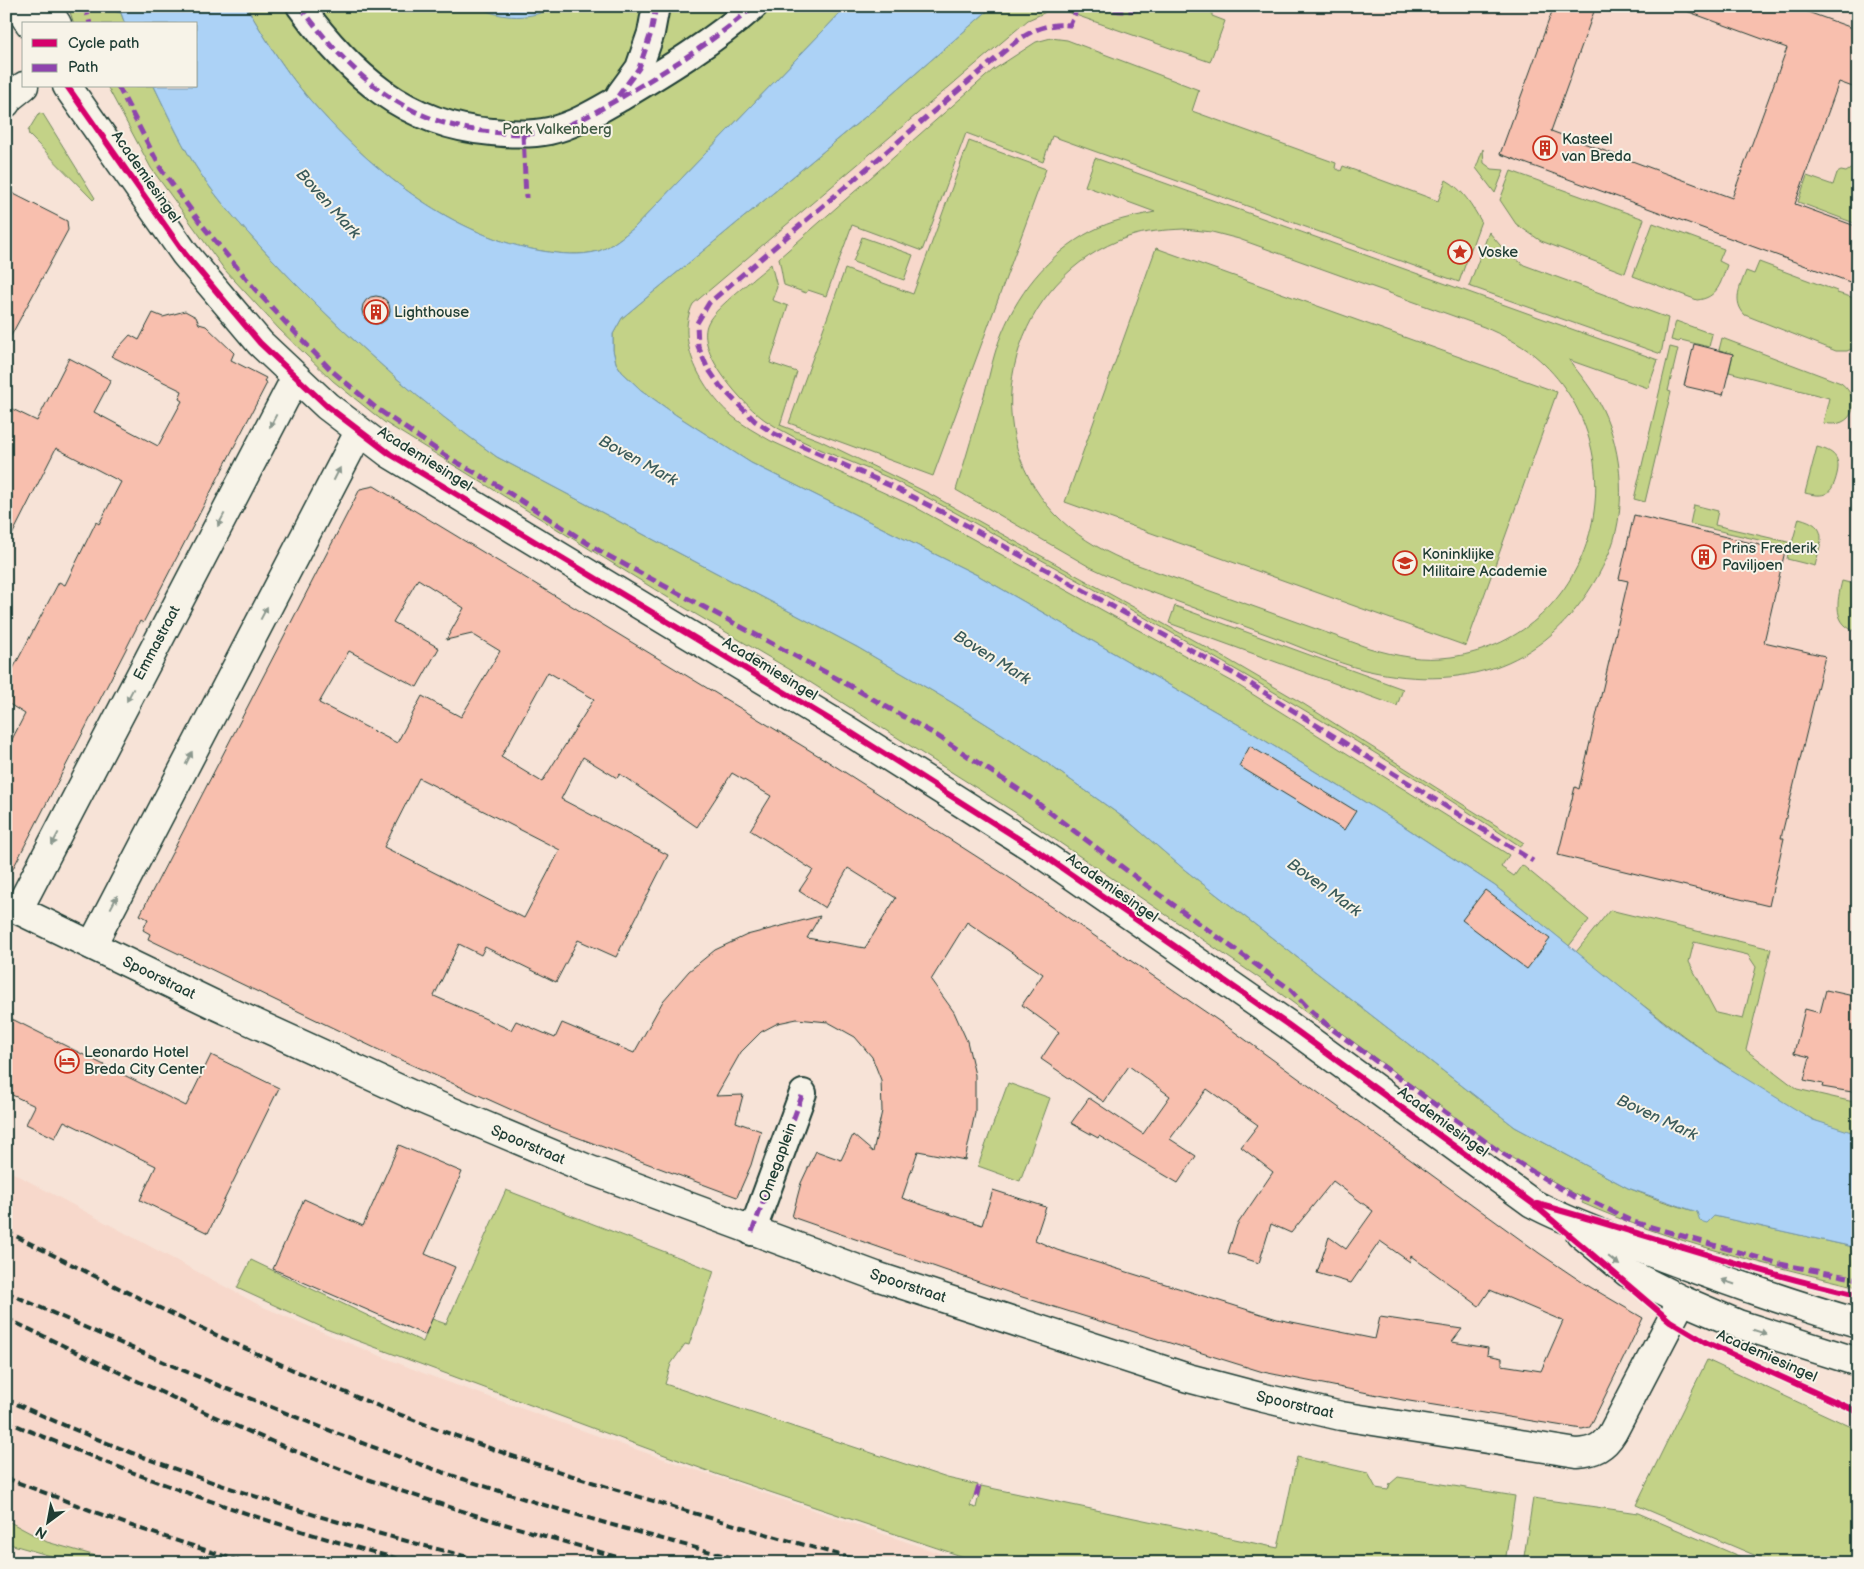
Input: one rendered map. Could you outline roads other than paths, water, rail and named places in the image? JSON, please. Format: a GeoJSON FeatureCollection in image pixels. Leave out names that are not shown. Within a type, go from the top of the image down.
{"type":"FeatureCollection","features":[{"type":"Feature","properties":{"kind":"street"},"geometry":{"type":"LineString","coordinates":[[17,6],[29,22]]}},
{"type":"Feature","properties":{"kind":"street"},"geometry":{"type":"LineString","coordinates":[[45,6],[56,22]]}},
{"type":"Feature","properties":{"kind":"street"},"geometry":{"type":"LineString","coordinates":[[300,6],[322,36],[370,84],[413,111],[435,122],[506,134],[548,131],[572,124],[702,47],[754,6]]}},
{"type":"Feature","properties":{"kind":"street"},"geometry":{"type":"LineString","coordinates":[[615,100],[639,68],[651,33],[656,6]]}},
{"type":"Feature","properties":{"kind":"street"},"geometry":{"type":"LineString","coordinates":[[6,103],[9,98],[22,88]]}},
{"type":"Feature","properties":{"kind":"street","name":"Academiesingel"},"geometry":{"type":"LineString","coordinates":[[68,88],[185,254],[260,343],[359,432],[415,469],[847,730],[1033,848],[1287,1024],[1532,1203],[1563,1219],[1698,1271],[1792,1304],[1858,1323]]}},
{"type":"Feature","properties":{"kind":"street","name":"Academiesingel"},"geometry":{"type":"LineString","coordinates":[[90,88],[120,159]]}},
{"type":"Feature","properties":{"kind":"street","name":"Emmastraat"},"geometry":{"type":"LineString","coordinates":[[13,906],[296,377]]}},
{"type":"Feature","properties":{"kind":"street"},"geometry":{"type":"LineString","coordinates":[[92,945],[359,432]]}},
{"type":"Feature","properties":{"kind":"street","name":"Spoorstraat"},"geometry":{"type":"LineString","coordinates":[[13,906],[417,1098],[590,1170],[752,1232],[876,1276],[1188,1378],[1255,1396],[1342,1416],[1576,1453],[1590,1452],[1600,1448],[1608,1441],[1682,1300]]}},
{"type":"Feature","properties":{"kind":"street","name":"Omegaplein"},"geometry":{"type":"LineString","coordinates":[[752,1232],[803,1093]]}},
{"type":"Feature","properties":{"kind":"street","name":"Academiesingel"},"geometry":{"type":"LineString","coordinates":[[1563,1219],[1628,1273],[1682,1300],[1738,1324],[1858,1362]]}},
{"type":"Feature","properties":{"kind":"water","name":"Boven Mark"},"geometry":{"type":"Polygon","coordinates":[[[112,6],[246,6],[279,60],[308,97],[365,157],[391,179],[448,217],[478,232],[510,244],[542,251],[585,254],[599,251],[613,244],[634,228],[847,6],[993,6],[883,102],[622,318],[613,334],[613,350],[616,363],[622,372],[641,390],[676,415],[751,463],[979,576],[1246,729],[1402,825],[1495,886],[1666,1024],[1722,1064],[1813,1120],[1858,1134],[1858,1248],[1714,1216],[1707,1223],[1700,1221],[1697,1212],[1628,1188],[1515,1127],[1185,870],[1127,820],[1037,756],[953,703],[857,647],[497,457],[417,396],[342,329],[258,244],[223,204],[202,176],[182,143],[155,88],[198,88],[198,22],[124,22],[121,13],[114,11],[112,6]]]}},
{"type":"Feature","properties":{"kind":"water"},"geometry":{"type":"Polygon","coordinates":[[[476,6],[557,6],[547,11],[527,16],[506,16],[486,11],[476,6]]]}},
{"type":"Feature","properties":{"kind":"railway"},"geometry":{"type":"LineString","coordinates":[[6,1231],[173,1315],[286,1367],[401,1415],[560,1472],[868,1563]]}},
{"type":"Feature","properties":{"kind":"railway"},"geometry":{"type":"LineString","coordinates":[[6,1292],[244,1396],[389,1453],[479,1484],[570,1512],[753,1563]]}},
{"type":"Feature","properties":{"kind":"railway"},"geometry":{"type":"LineString","coordinates":[[6,1318],[201,1410],[320,1461],[438,1503],[638,1563]]}},
{"type":"Feature","properties":{"kind":"railway"},"geometry":{"type":"LineString","coordinates":[[6,1399],[124,1450],[245,1493],[368,1530],[492,1563]]}},
{"type":"Feature","properties":{"kind":"railway"},"geometry":{"type":"LineString","coordinates":[[6,1421],[106,1462],[207,1500],[310,1534],[414,1563]]}},
{"type":"Feature","properties":{"kind":"railway"},"geometry":{"type":"LineString","coordinates":[[6,1478],[129,1525],[245,1563]]}},
{"type":"Feature","properties":{"kind":"place","name":"Kasteel van Breda"},"geometry":{"type":"Point","coordinates":[1545,148]}},
{"type":"Feature","properties":{"kind":"place","name":"Voske"},"geometry":{"type":"Point","coordinates":[1460,252]}},
{"type":"Feature","properties":{"kind":"place","name":"Lighthouse"},"geometry":{"type":"Point","coordinates":[376,312]}},
{"type":"Feature","properties":{"kind":"place","name":"Prins Frederik Paviljoen"},"geometry":{"type":"Point","coordinates":[1704,557]}},
{"type":"Feature","properties":{"kind":"place","name":"Koninklijke Militaire Academie"},"geometry":{"type":"Point","coordinates":[1405,563]}},
{"type":"Feature","properties":{"kind":"place","name":"Leonardo Hotel Breda City Center"},"geometry":{"type":"Point","coordinates":[67,1061]}},
{"type":"Feature","properties":{"kind":"park label","name":"Park Valkenberg"},"geometry":{"type":"Point","coordinates":[557,129]}}]}
